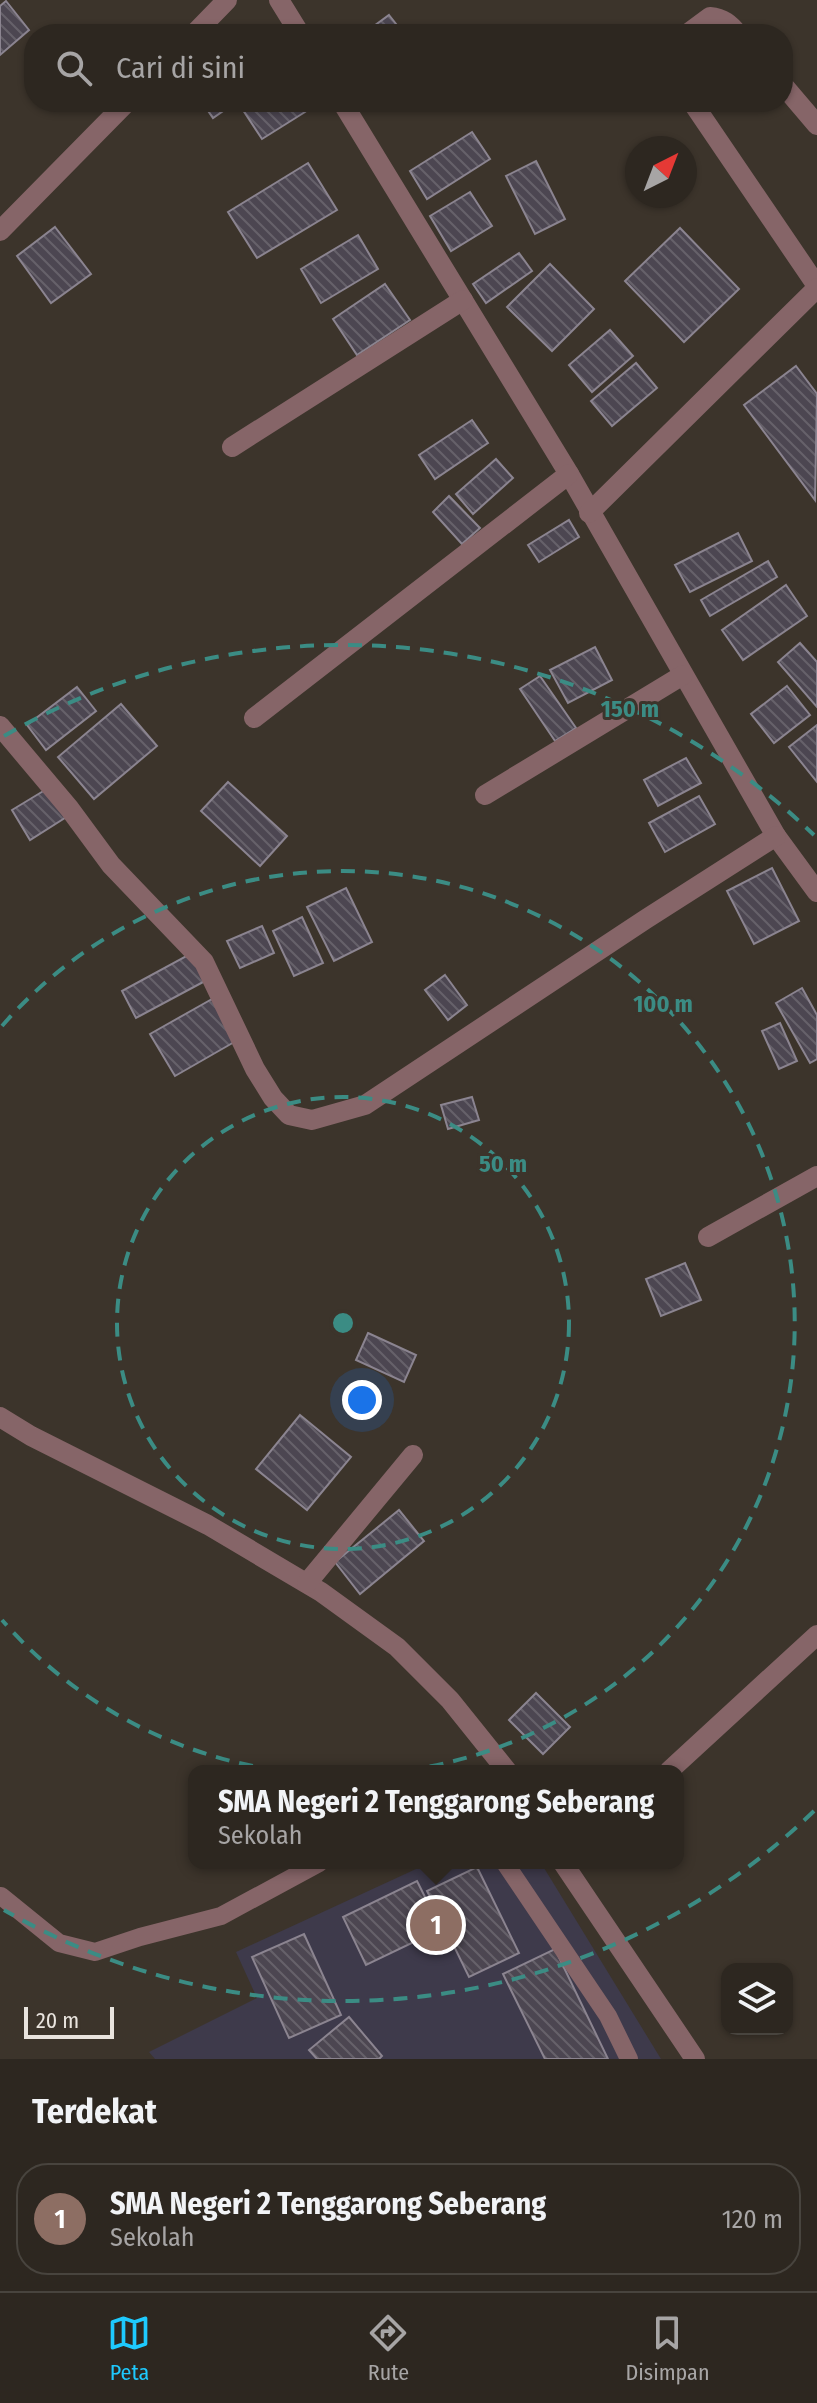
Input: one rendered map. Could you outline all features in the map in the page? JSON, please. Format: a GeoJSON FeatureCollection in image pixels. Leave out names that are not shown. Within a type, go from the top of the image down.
{"type":"FeatureCollection","features":[{"type":"Feature","properties":{"kind":"street"},"geometry":{"type":"LineString","coordinates":[[204,24],[227,0]]}},
{"type":"Feature","properties":{"kind":"street"},"geometry":{"type":"LineString","coordinates":[[279,0],[294,24]]}},
{"type":"Feature","properties":{"kind":"street"},"geometry":{"type":"LineString","coordinates":[[701,24],[710,17],[718,17],[730,24]]}},
{"type":"Feature","properties":{"kind":"street"},"geometry":{"type":"LineString","coordinates":[[793,97],[817,125]]}},
{"type":"Feature","properties":{"kind":"street"},"geometry":{"type":"LineString","coordinates":[[0,231],[117,112]]}},
{"type":"Feature","properties":{"kind":"street"},"geometry":{"type":"LineString","coordinates":[[348,112],[569,474],[776,836],[817,892]]}},
{"type":"Feature","properties":{"kind":"street"},"geometry":{"type":"LineString","coordinates":[[589,513],[817,287],[699,112]]}},
{"type":"Feature","properties":{"kind":"street"},"geometry":{"type":"LineString","coordinates":[[232,447],[463,300]]}},
{"type":"Feature","properties":{"kind":"street"},"geometry":{"type":"LineString","coordinates":[[254,718],[569,474]]}},
{"type":"Feature","properties":{"kind":"street"},"geometry":{"type":"LineString","coordinates":[[485,795],[683,675]]}},
{"type":"Feature","properties":{"kind":"street"},"geometry":{"type":"LineString","coordinates":[[0,726],[69,808],[111,865],[204,962],[255,1069],[273,1098],[289,1115],[312,1120],[365,1105],[776,836]]}},
{"type":"Feature","properties":{"kind":"street"},"geometry":{"type":"LineString","coordinates":[[708,1237],[817,1176]]}},
{"type":"Feature","properties":{"kind":"street"},"geometry":{"type":"LineString","coordinates":[[0,1417],[31,1436],[208,1525],[307,1583],[397,1647],[450,1700],[495,1765]]}},
{"type":"Feature","properties":{"kind":"street"},"geometry":{"type":"LineString","coordinates":[[307,1583],[413,1455]]}},
{"type":"Feature","properties":{"kind":"street"},"geometry":{"type":"LineString","coordinates":[[676,1765],[817,1635]]}},
{"type":"Feature","properties":{"kind":"street"},"geometry":{"type":"LineString","coordinates":[[569,1869],[695,2059]]}},
{"type":"Feature","properties":{"kind":"lane"},"geometry":{"type":"LineString","coordinates":[[1,1896],[59,1943],[95,1952],[221,1916],[308,1869]]}},
{"type":"Feature","properties":{"kind":"lane"},"geometry":{"type":"LineString","coordinates":[[509,1869],[608,2016],[629,2059]]}},
{"type":"Feature","properties":{"kind":"shaded area"},"geometry":{"type":"Polygon","coordinates":[[[416,1869],[545,1869],[661,2059],[155,2059],[149,2052],[257,1998],[236,1952],[416,1869]]]}},
{"type":"Feature","properties":{"kind":"building"},"geometry":{"type":"Polygon","coordinates":[[[6,1],[24,24],[24,34],[0,55],[0,6],[6,1]]]}},
{"type":"Feature","properties":{"kind":"building"},"geometry":{"type":"Polygon","coordinates":[[[389,15],[396,24],[377,24],[389,15]]]}},
{"type":"Feature","properties":{"kind":"building"},"geometry":{"type":"Polygon","coordinates":[[[244,112],[305,112],[262,139],[244,112]]]}},
{"type":"Feature","properties":{"kind":"building"},"geometry":{"type":"Polygon","coordinates":[[[472,132],[490,159],[427,199],[410,171],[472,132]]]}},
{"type":"Feature","properties":{"kind":"building"},"geometry":{"type":"Polygon","coordinates":[[[536,161],[565,219],[535,234],[506,176],[536,161]]]}},
{"type":"Feature","properties":{"kind":"building"},"geometry":{"type":"Polygon","coordinates":[[[308,163],[337,210],[257,258],[228,212],[308,163]]]}},
{"type":"Feature","properties":{"kind":"building"},"geometry":{"type":"Polygon","coordinates":[[[470,192],[492,226],[451,251],[430,216],[470,192]]]}},
{"type":"Feature","properties":{"kind":"building"},"geometry":{"type":"Polygon","coordinates":[[[55,227],[91,274],[51,303],[17,256],[55,227]]]}},
{"type":"Feature","properties":{"kind":"building"},"geometry":{"type":"Polygon","coordinates":[[[680,228],[739,289],[684,342],[625,281],[680,228]]]}},
{"type":"Feature","properties":{"kind":"building"},"geometry":{"type":"Polygon","coordinates":[[[358,235],[378,269],[321,303],[301,269],[358,235]]]}},
{"type":"Feature","properties":{"kind":"building"},"geometry":{"type":"Polygon","coordinates":[[[519,253],[532,271],[486,303],[473,284],[519,253]]]}},
{"type":"Feature","properties":{"kind":"building"},"geometry":{"type":"Polygon","coordinates":[[[550,264],[594,309],[552,351],[507,307],[550,264]]]}},
{"type":"Feature","properties":{"kind":"building"},"geometry":{"type":"Polygon","coordinates":[[[385,284],[410,320],[357,355],[333,319],[385,284]]]}},
{"type":"Feature","properties":{"kind":"building"},"geometry":{"type":"Polygon","coordinates":[[[610,330],[633,356],[592,392],[569,365],[610,330]]]}},
{"type":"Feature","properties":{"kind":"building"},"geometry":{"type":"Polygon","coordinates":[[[636,363],[657,388],[612,426],[591,401],[636,363]]]}},
{"type":"Feature","properties":{"kind":"building"},"geometry":{"type":"Polygon","coordinates":[[[796,366],[817,394],[815,500],[744,405],[796,366]]]}},
{"type":"Feature","properties":{"kind":"building"},"geometry":{"type":"Polygon","coordinates":[[[472,420],[488,443],[435,479],[419,455],[472,420]]]}},
{"type":"Feature","properties":{"kind":"building"},"geometry":{"type":"Polygon","coordinates":[[[496,459],[513,478],[473,514],[456,494],[496,459]]]}},
{"type":"Feature","properties":{"kind":"building"},"geometry":{"type":"Polygon","coordinates":[[[449,496],[480,528],[462,544],[433,512],[449,496]]]}},
{"type":"Feature","properties":{"kind":"building"},"geometry":{"type":"Polygon","coordinates":[[[569,520],[579,537],[539,562],[528,545],[569,520]]]}},
{"type":"Feature","properties":{"kind":"building"},"geometry":{"type":"Polygon","coordinates":[[[738,533],[752,561],[690,592],[675,565],[738,533]]]}},
{"type":"Feature","properties":{"kind":"building"},"geometry":{"type":"Polygon","coordinates":[[[768,561],[777,577],[710,616],[701,600],[768,561]]]}},
{"type":"Feature","properties":{"kind":"building"},"geometry":{"type":"Polygon","coordinates":[[[786,585],[807,616],[743,660],[722,630],[786,585]]]}},
{"type":"Feature","properties":{"kind":"building"},"geometry":{"type":"Polygon","coordinates":[[[800,643],[817,662],[817,707],[778,662],[800,643]]]}},
{"type":"Feature","properties":{"kind":"building"},"geometry":{"type":"Polygon","coordinates":[[[595,647],[612,680],[568,703],[550,670],[595,647]]]}},
{"type":"Feature","properties":{"kind":"building"},"geometry":{"type":"Polygon","coordinates":[[[540,676],[576,728],[555,741],[520,689],[540,676]]]}},
{"type":"Feature","properties":{"kind":"building"},"geometry":{"type":"Polygon","coordinates":[[[787,686],[810,715],[774,743],[751,714],[787,686]]]}},
{"type":"Feature","properties":{"kind":"building"},"geometry":{"type":"Polygon","coordinates":[[[77,687],[96,711],[46,750],[27,725],[77,687]]]}},
{"type":"Feature","properties":{"kind":"building"},"geometry":{"type":"Polygon","coordinates":[[[121,704],[157,746],[94,799],[58,757],[121,704]]]}},
{"type":"Feature","properties":{"kind":"building"},"geometry":{"type":"Polygon","coordinates":[[[817,725],[817,782],[789,747],[817,725]]]}},
{"type":"Feature","properties":{"kind":"building"},"geometry":{"type":"Polygon","coordinates":[[[686,758],[701,783],[658,806],[644,780],[686,758]]]}},
{"type":"Feature","properties":{"kind":"building"},"geometry":{"type":"Polygon","coordinates":[[[228,782],[287,836],[260,866],[201,811],[228,782]]]}},
{"type":"Feature","properties":{"kind":"building"},"geometry":{"type":"Polygon","coordinates":[[[50,787],[68,816],[30,840],[12,810],[50,787]]]}},
{"type":"Feature","properties":{"kind":"building"},"geometry":{"type":"Polygon","coordinates":[[[699,796],[715,824],[665,852],[649,823],[699,796]]]}},
{"type":"Feature","properties":{"kind":"building"},"geometry":{"type":"Polygon","coordinates":[[[772,868],[799,921],[754,944],[727,891],[772,868]]]}},
{"type":"Feature","properties":{"kind":"building"},"geometry":{"type":"Polygon","coordinates":[[[346,888],[372,942],[334,961],[307,907],[346,888]]]}},
{"type":"Feature","properties":{"kind":"building"},"geometry":{"type":"Polygon","coordinates":[[[302,917],[323,963],[294,976],[273,931],[302,917]]]}},
{"type":"Feature","properties":{"kind":"building"},"geometry":{"type":"Polygon","coordinates":[[[262,926],[274,953],[240,968],[227,941],[262,926]]]}},
{"type":"Feature","properties":{"kind":"building"},"geometry":{"type":"Polygon","coordinates":[[[190,954],[205,981],[136,1018],[122,991],[190,954]]]}},
{"type":"Feature","properties":{"kind":"building"},"geometry":{"type":"Polygon","coordinates":[[[445,975],[467,1005],[448,1020],[425,990],[445,975]]]}},
{"type":"Feature","properties":{"kind":"building"},"geometry":{"type":"Polygon","coordinates":[[[802,988],[817,1015],[817,1059],[810,1063],[776,1003],[802,988]]]}},
{"type":"Feature","properties":{"kind":"building"},"geometry":{"type":"Polygon","coordinates":[[[212,999],[236,1041],[175,1076],[150,1034],[212,999]]]}},
{"type":"Feature","properties":{"kind":"building"},"geometry":{"type":"Polygon","coordinates":[[[780,1023],[797,1061],[779,1069],[762,1031],[780,1023]]]}},
{"type":"Feature","properties":{"kind":"building"},"geometry":{"type":"Polygon","coordinates":[[[472,1097],[479,1120],[448,1129],[441,1105],[472,1097]]]}},
{"type":"Feature","properties":{"kind":"building"},"geometry":{"type":"Polygon","coordinates":[[[685,1263],[701,1300],[661,1316],[646,1279],[685,1263]]]}},
{"type":"Feature","properties":{"kind":"building"},"geometry":{"type":"Polygon","coordinates":[[[368,1333],[416,1355],[404,1382],[356,1360],[368,1333]]]}},
{"type":"Feature","properties":{"kind":"building"},"geometry":{"type":"Polygon","coordinates":[[[300,1415],[351,1457],[307,1510],[256,1469],[300,1415]]]}},
{"type":"Feature","properties":{"kind":"building"},"geometry":{"type":"Polygon","coordinates":[[[399,1510],[424,1541],[360,1594],[335,1562],[399,1510]]]}},
{"type":"Feature","properties":{"kind":"building"},"geometry":{"type":"Polygon","coordinates":[[[536,1693],[570,1727],[543,1754],[509,1720],[536,1693]]]}},
{"type":"Feature","properties":{"kind":"building"},"geometry":{"type":"Polygon","coordinates":[[[478,1869],[519,1953],[469,1977],[427,1891],[478,1869]]]}},
{"type":"Feature","properties":{"kind":"building"},"geometry":{"type":"Polygon","coordinates":[[[417,1881],[441,1929],[366,1965],[343,1917],[417,1881]]]}},
{"type":"Feature","properties":{"kind":"building"},"geometry":{"type":"Polygon","coordinates":[[[304,1934],[341,2015],[289,2038],[252,1957],[304,1934]]]}},
{"type":"Feature","properties":{"kind":"building"},"geometry":{"type":"Polygon","coordinates":[[[555,1949],[608,2059],[545,2059],[503,1974],[555,1949]]]}},
{"type":"Feature","properties":{"kind":"building"},"geometry":{"type":"Polygon","coordinates":[[[349,2017],[382,2056],[379,2059],[317,2059],[309,2050],[349,2017]]]}},
{"type":"Feature","properties":{"kind":"place","name":"SMA Negeri 2 Tenggarong Seberang"},"geometry":{"type":"Point","coordinates":[436,1925]}}]}
